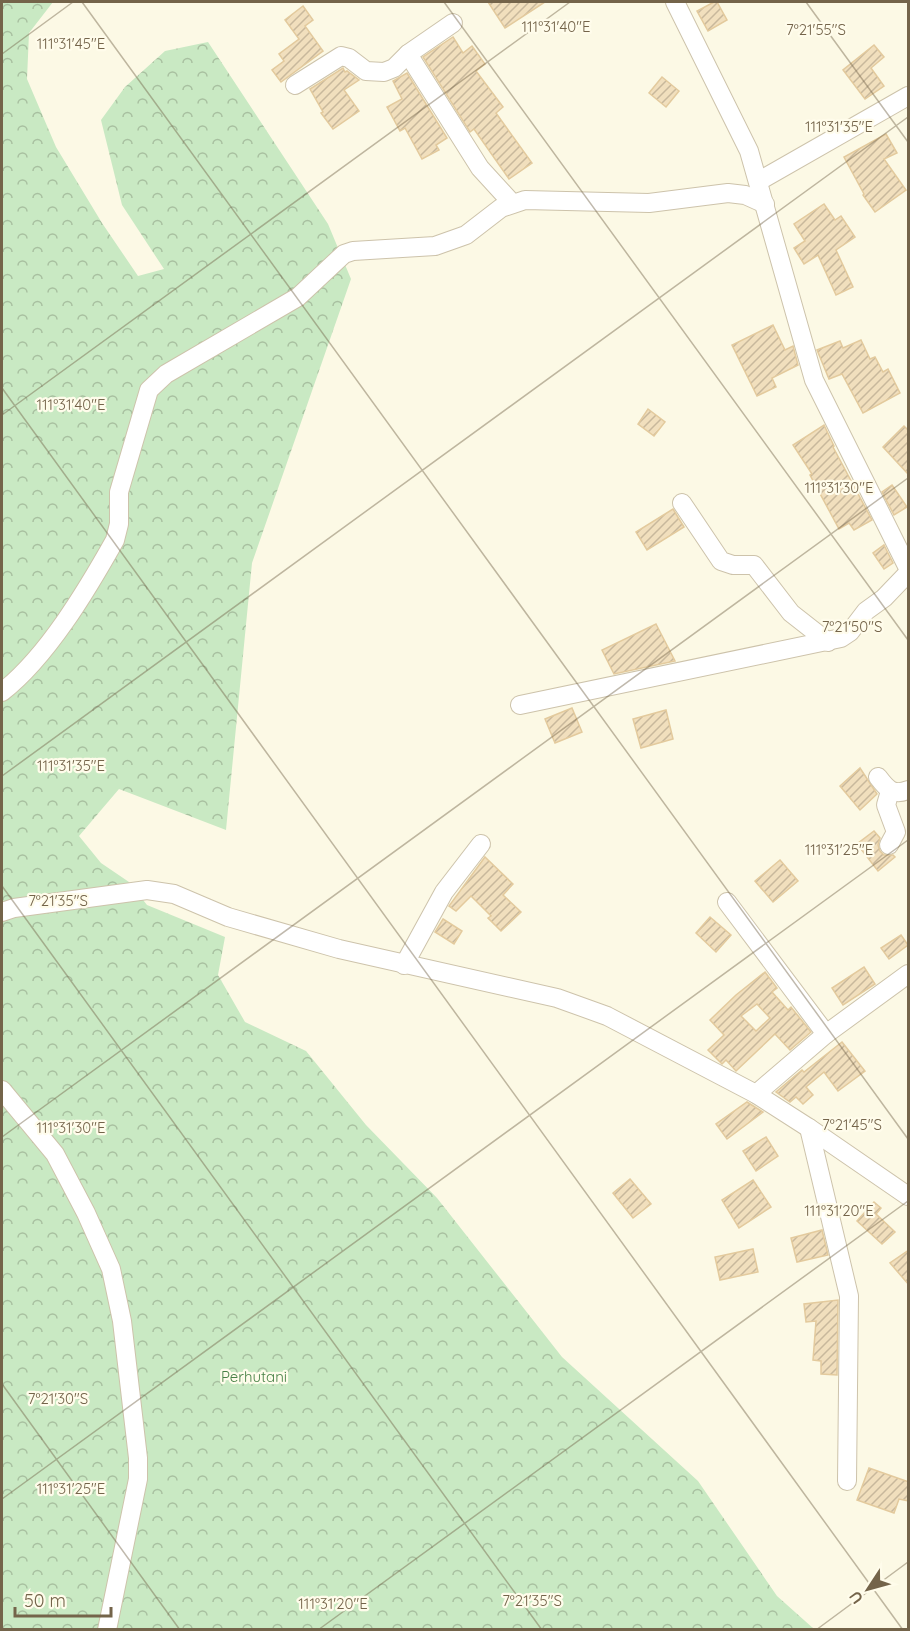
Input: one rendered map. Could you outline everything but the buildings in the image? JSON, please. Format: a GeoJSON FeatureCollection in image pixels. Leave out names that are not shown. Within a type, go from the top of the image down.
{"type":"FeatureCollection","features":[{"type":"Feature","properties":{"kind":"street"},"geometry":{"type":"LineString","coordinates":[[680,7],[749,151],[814,380],[909,568]]}},
{"type":"Feature","properties":{"kind":"street"},"geometry":{"type":"LineString","coordinates":[[295,85],[341,56],[349,58],[366,71],[384,72],[394,68],[408,54],[453,23]]}},
{"type":"Feature","properties":{"kind":"street"},"geometry":{"type":"LineString","coordinates":[[408,54],[480,168],[512,203]]}},
{"type":"Feature","properties":{"kind":"street"},"geometry":{"type":"LineString","coordinates":[[759,181],[909,96]]}},
{"type":"Feature","properties":{"kind":"street"},"geometry":{"type":"LineString","coordinates":[[2,692],[53,638],[115,540],[119,524],[119,492],[149,390],[155,382],[298,297],[344,254],[353,251],[435,246],[466,235],[501,208],[512,203],[537,200],[660,203],[728,193],[745,195],[765,204]]}},
{"type":"Feature","properties":{"kind":"street"},"geometry":{"type":"LineString","coordinates":[[682,503],[721,561],[728,565],[752,564],[756,566],[791,613],[828,642]]}},
{"type":"Feature","properties":{"kind":"street"},"geometry":{"type":"LineString","coordinates":[[520,705],[828,642],[847,634],[866,610],[884,598],[909,573]]}},
{"type":"Feature","properties":{"kind":"street"},"geometry":{"type":"LineString","coordinates":[[878,777],[890,791],[896,793],[909,790]]}},
{"type":"Feature","properties":{"kind":"street"},"geometry":{"type":"LineString","coordinates":[[889,845],[896,832],[886,805],[890,791]]}},
{"type":"Feature","properties":{"kind":"street"},"geometry":{"type":"LineString","coordinates":[[404,965],[444,892],[481,844]]}},
{"type":"Feature","properties":{"kind":"street"},"geometry":{"type":"LineString","coordinates":[[2,912],[14,908],[147,890],[162,891],[228,917],[404,965],[556,998],[607,1016],[756,1094],[909,1196]]}},
{"type":"Feature","properties":{"kind":"street"},"geometry":{"type":"LineString","coordinates":[[727,902],[826,1034]]}},
{"type":"Feature","properties":{"kind":"street"},"geometry":{"type":"LineString","coordinates":[[756,1094],[826,1034],[909,974]]}},
{"type":"Feature","properties":{"kind":"street"},"geometry":{"type":"LineString","coordinates":[[2,1090],[58,1159],[106,1257],[114,1281],[122,1321],[138,1458],[138,1479],[107,1629]]}},
{"type":"Feature","properties":{"kind":"street"},"geometry":{"type":"LineString","coordinates":[[809,1128],[849,1296],[847,1481]]}},
{"type":"Feature","properties":{"kind":"green space","name":"Perhutani"},"geometry":{"type":"Polygon","coordinates":[[[2,2],[53,2],[29,33],[27,79],[56,147],[102,223],[138,276],[164,269],[122,205],[101,120],[125,87],[165,51],[208,42],[328,224],[351,279],[252,563],[226,830],[119,789],[79,836],[101,863],[129,882],[147,905],[225,937],[218,975],[245,1022],[306,1051],[366,1125],[437,1198],[562,1357],[698,1481],[777,1596],[814,1629],[2,1630],[2,2]]]}}]}
